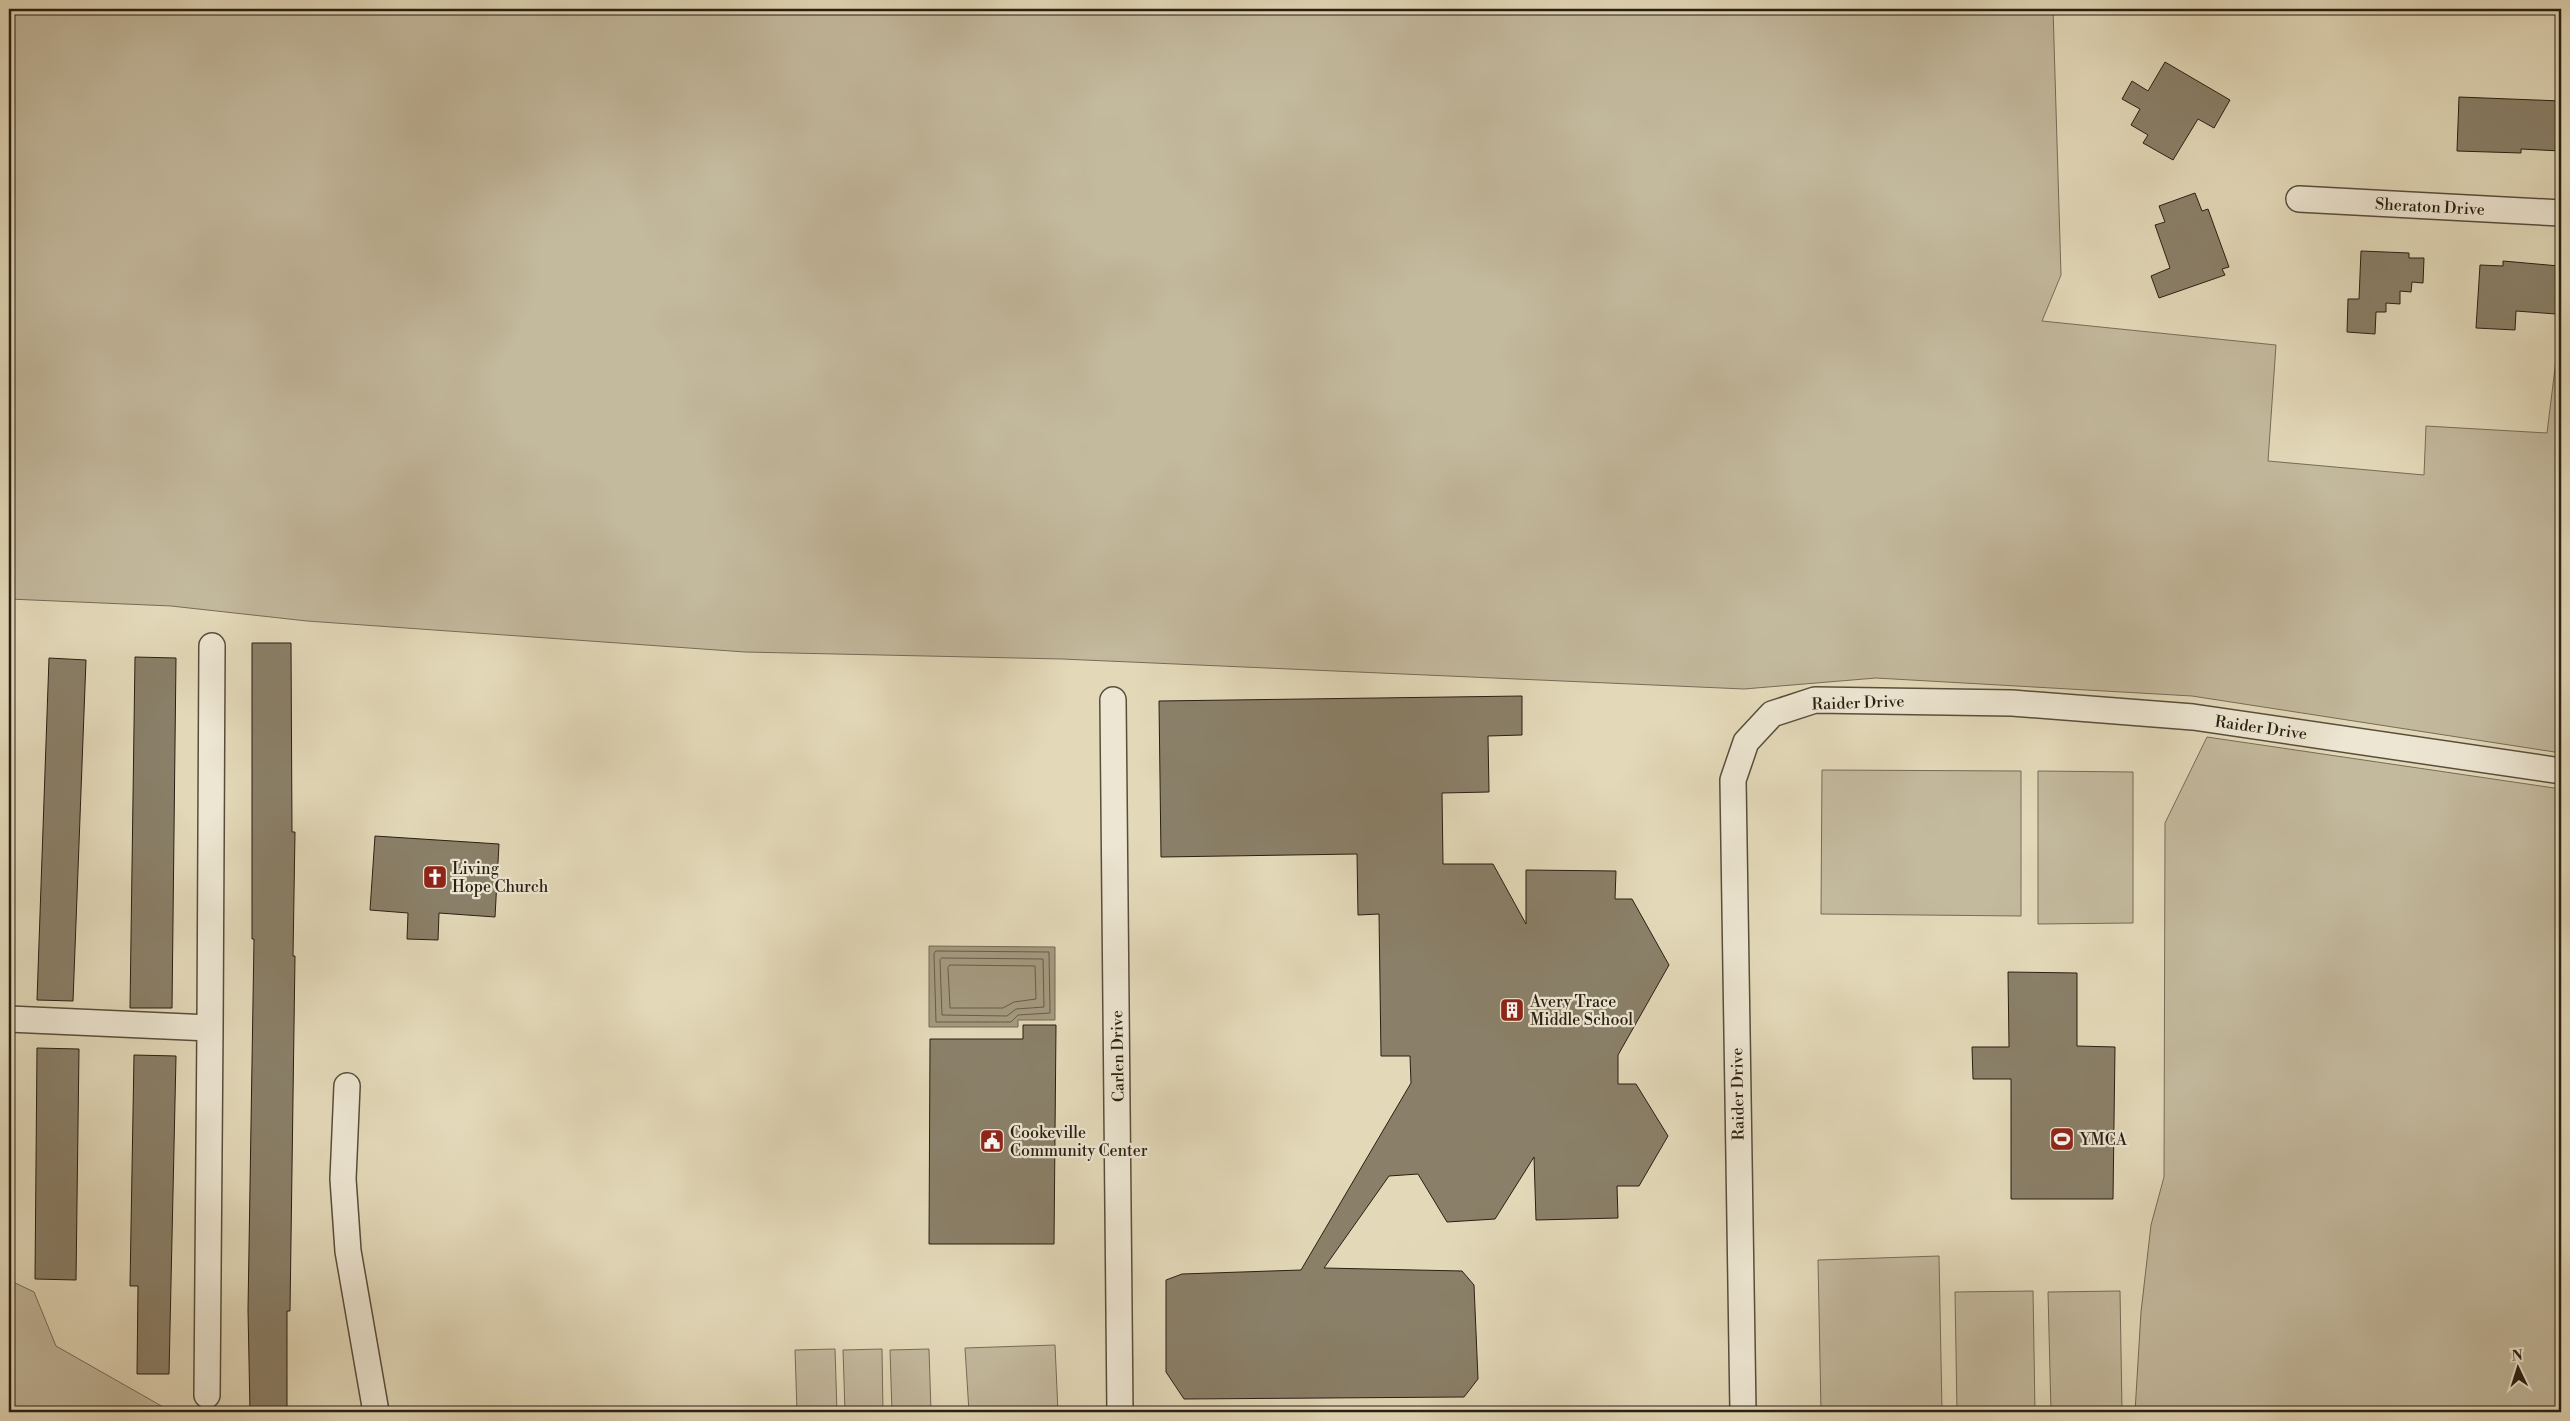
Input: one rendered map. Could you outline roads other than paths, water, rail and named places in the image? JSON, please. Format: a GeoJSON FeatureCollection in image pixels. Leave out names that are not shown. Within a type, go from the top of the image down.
{"type":"FeatureCollection","features":[{"type":"Feature","properties":{"kind":"street","name":"Sheraton Drive"},"geometry":{"type":"LineString","coordinates":[[2299,199],[2561,213]]}},
{"type":"Feature","properties":{"kind":"street"},"geometry":{"type":"LineString","coordinates":[[207,1395],[212,646]]}},
{"type":"Feature","properties":{"kind":"street","name":"Carlen Drive"},"geometry":{"type":"LineString","coordinates":[[1113,700],[1120,1412]]}},
{"type":"Feature","properties":{"kind":"street","name":"Raider Drive"},"geometry":{"type":"LineString","coordinates":[[1743,1412],[1733,780],[1746,742],[1772,714],[1814,700],[2012,703],[2193,717],[2561,771]]}},
{"type":"Feature","properties":{"kind":"street"},"geometry":{"type":"LineString","coordinates":[[9,1019],[210,1028]]}},
{"type":"Feature","properties":{"kind":"street"},"geometry":{"type":"LineString","coordinates":[[347,1086],[343,1179],[348,1251],[376,1412]]}},
{"type":"Feature","properties":{"kind":"water"},"geometry":{"type":"Polygon","coordinates":[[[929,946],[1055,947],[1055,1020],[1018,1020],[1018,1027],[929,1027],[929,946]]]}},
{"type":"Feature","properties":{"kind":"place","name":"Living Hope Church"},"geometry":{"type":"Point","coordinates":[435,877]}},
{"type":"Feature","properties":{"kind":"place","name":"Avery Trace Middle School"},"geometry":{"type":"Point","coordinates":[1512,1010]}},
{"type":"Feature","properties":{"kind":"place","name":"YMCA"},"geometry":{"type":"Point","coordinates":[2062,1139]}},
{"type":"Feature","properties":{"kind":"place","name":"Cookeville Community Center"},"geometry":{"type":"Point","coordinates":[992,1141]}}]}
